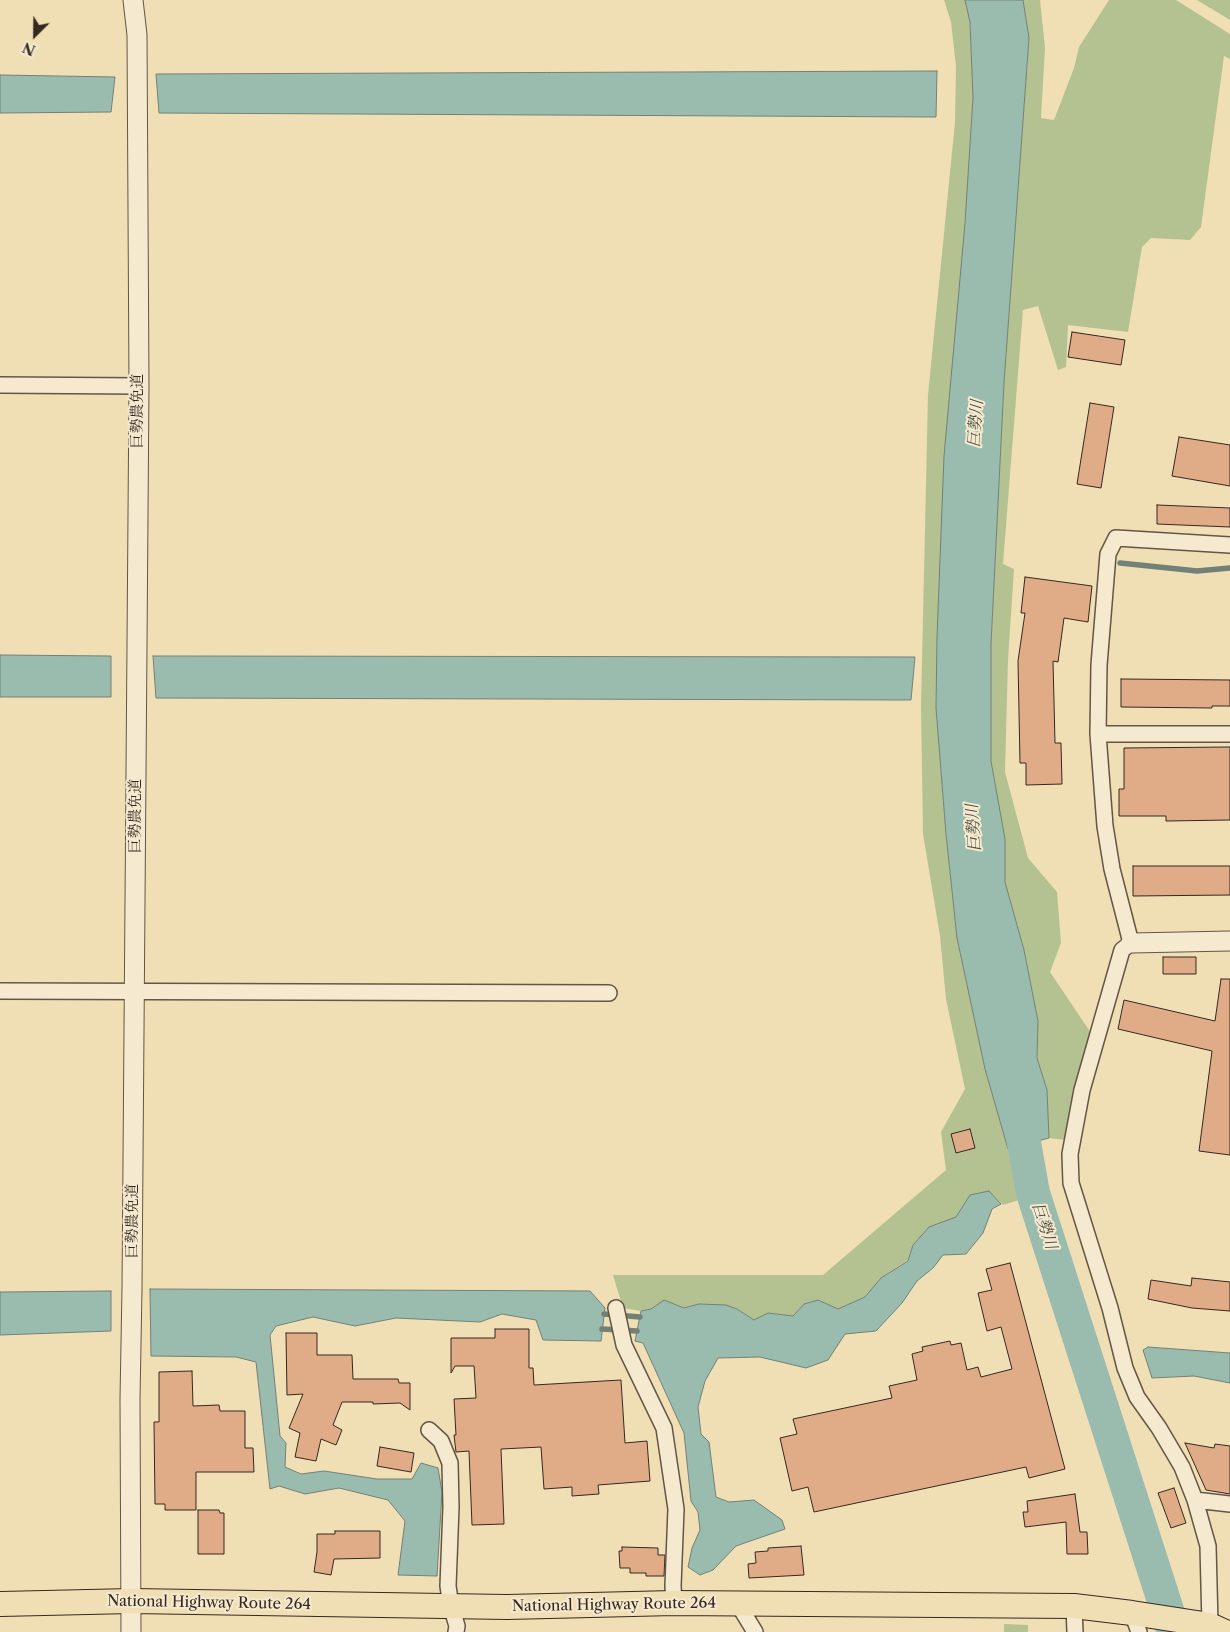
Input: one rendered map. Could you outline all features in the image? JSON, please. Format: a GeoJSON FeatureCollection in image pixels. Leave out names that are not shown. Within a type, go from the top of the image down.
{"type":"FeatureCollection","features":[{"type":"Feature","properties":{"kind":"highway","name":"National Highway Route 264"},"geometry":{"type":"LineString","coordinates":[[0,1604],[132,1601],[455,1621],[507,1607],[674,1603],[1074,1606],[1139,1620],[1211,1627]]}},
{"type":"Feature","properties":{"kind":"street","name":"巨勢農免道"},"geometry":{"type":"LineString","coordinates":[[131,1632],[130,1400],[135,992],[138,386],[137,35],[133,0]]}},
{"type":"Feature","properties":{"kind":"street"},"geometry":{"type":"LineString","coordinates":[[0,385],[138,386]]}},
{"type":"Feature","properties":{"kind":"street"},"geometry":{"type":"LineString","coordinates":[[1132,943],[1112,869],[1105,826],[1098,734],[1099,665],[1108,554],[1116,538],[1230,545]]}},
{"type":"Feature","properties":{"kind":"street"},"geometry":{"type":"LineString","coordinates":[[1098,734],[1230,734]]}},
{"type":"Feature","properties":{"kind":"street"},"geometry":{"type":"LineString","coordinates":[[1211,1627],[1208,1546],[1195,1500],[1182,1467],[1137,1397],[1125,1368],[1110,1308],[1071,1183],[1070,1154],[1082,1090],[1122,950],[1132,943],[1230,941]]}},
{"type":"Feature","properties":{"kind":"street"},"geometry":{"type":"LineString","coordinates":[[0,991],[609,993]]}},
{"type":"Feature","properties":{"kind":"street"},"geometry":{"type":"LineString","coordinates":[[616,1308],[624,1345],[664,1428],[676,1509],[672,1586],[674,1603]]}},
{"type":"Feature","properties":{"kind":"street"},"geometry":{"type":"LineString","coordinates":[[429,1430],[440,1441],[450,1463],[451,1507],[448,1586],[455,1621]]}},
{"type":"Feature","properties":{"kind":"street"},"geometry":{"type":"LineString","coordinates":[[1195,1500],[1230,1504]]}},
{"type":"Feature","properties":{"kind":"street"},"geometry":{"type":"LineString","coordinates":[[738,1604],[755,1632]]}},
{"type":"Feature","properties":{"kind":"street"},"geometry":{"type":"LineString","coordinates":[[1074,1606],[1075,1632]]}},
{"type":"Feature","properties":{"kind":"green space"},"geometry":{"type":"Polygon","coordinates":[[[944,0],[965,0],[970,22],[973,98],[936,708],[957,938],[985,1069],[1008,1149],[1019,1200],[1003,1205],[989,1191],[970,1195],[956,1217],[929,1227],[913,1245],[908,1260],[881,1278],[865,1297],[838,1309],[818,1300],[804,1304],[793,1316],[768,1313],[754,1320],[737,1309],[699,1304],[684,1308],[664,1300],[651,1309],[641,1311],[623,1308],[613,1275],[823,1275],[946,1170],[941,1132],[965,1089],[946,999],[940,936],[923,834],[921,706],[928,395],[955,122],[956,66],[951,22],[944,0]]]}},
{"type":"Feature","properties":{"kind":"green space"},"geometry":{"type":"Polygon","coordinates":[[[1023,0],[1040,0],[1045,48],[1041,118],[1054,120],[1074,68],[1079,47],[1109,0],[1176,0],[1230,34],[1230,59],[1224,56],[1201,227],[1190,240],[1151,238],[1142,247],[1128,332],[1068,325],[1066,367],[1058,370],[1038,306],[1023,310],[1003,564],[1014,569],[1008,660],[1005,772],[1028,858],[1057,892],[1061,943],[1050,972],[1091,1033],[1066,1140],[1049,1138],[1047,1090],[1037,1058],[1038,1021],[1024,950],[1005,882],[1005,839],[991,761],[991,644],[1004,383],[1029,38],[1023,0]]]}},
{"type":"Feature","properties":{"kind":"green space"},"geometry":{"type":"Polygon","coordinates":[[[1197,0],[1230,0],[1230,20],[1197,0]]]}},
{"type":"Feature","properties":{"kind":"green space"},"geometry":{"type":"Polygon","coordinates":[[[1004,1624],[1028,1625],[1028,1632],[1004,1632],[1004,1624]]]}},
{"type":"Feature","properties":{"kind":"water"},"geometry":{"type":"Polygon","coordinates":[[[965,0],[1023,0],[1029,38],[1004,383],[991,644],[991,761],[1005,839],[1005,882],[1024,950],[1038,1021],[1037,1058],[1047,1090],[1049,1138],[1008,1149],[985,1069],[957,938],[936,708],[944,456],[965,223],[973,98],[970,22],[965,0]]]}},
{"type":"Feature","properties":{"kind":"water"},"geometry":{"type":"Polygon","coordinates":[[[937,71],[936,117],[159,113],[156,74],[937,71]]]}},
{"type":"Feature","properties":{"kind":"water"},"geometry":{"type":"Polygon","coordinates":[[[0,75],[115,77],[111,112],[0,113],[0,75]]]}},
{"type":"Feature","properties":{"kind":"water"},"geometry":{"type":"Polygon","coordinates":[[[0,655],[111,656],[111,697],[0,697],[0,655]]]}},
{"type":"Feature","properties":{"kind":"water"},"geometry":{"type":"Polygon","coordinates":[[[153,656],[915,657],[911,700],[156,698],[153,656]]]}},
{"type":"Feature","properties":{"kind":"water"},"geometry":{"type":"Polygon","coordinates":[[[989,1191],[1001,1204],[992,1209],[983,1233],[966,1254],[943,1255],[933,1268],[917,1281],[902,1303],[876,1331],[845,1334],[828,1360],[806,1368],[760,1357],[718,1358],[705,1381],[698,1407],[701,1434],[709,1442],[716,1497],[729,1502],[754,1500],[782,1520],[785,1529],[736,1546],[713,1570],[700,1575],[688,1567],[692,1548],[700,1530],[698,1512],[691,1501],[684,1433],[643,1343],[635,1341],[641,1311],[651,1309],[664,1300],[684,1308],[699,1304],[726,1305],[737,1309],[754,1320],[768,1313],[793,1316],[804,1304],[818,1300],[838,1309],[865,1297],[881,1278],[908,1261],[913,1245],[929,1227],[956,1217],[970,1195],[989,1191]]]}},
{"type":"Feature","properties":{"kind":"water"},"geometry":{"type":"Polygon","coordinates":[[[150,1289],[590,1291],[605,1308],[601,1341],[543,1340],[536,1320],[502,1314],[480,1322],[396,1318],[355,1326],[313,1317],[276,1326],[270,1335],[280,1436],[286,1443],[285,1467],[301,1474],[324,1471],[377,1479],[412,1479],[421,1463],[438,1468],[442,1492],[437,1576],[398,1575],[405,1521],[388,1500],[339,1488],[305,1494],[279,1486],[270,1489],[256,1362],[236,1357],[151,1356],[150,1289]]]}},
{"type":"Feature","properties":{"kind":"water"},"geometry":{"type":"Polygon","coordinates":[[[111,1291],[111,1331],[0,1335],[0,1292],[111,1291]]]}},
{"type":"Feature","properties":{"kind":"water"},"geometry":{"type":"Polygon","coordinates":[[[1148,1347],[1230,1353],[1230,1383],[1194,1376],[1152,1378],[1143,1350],[1148,1347]]]}},
{"type":"Feature","properties":{"kind":"building"},"geometry":{"type":"Polygon","coordinates":[[[1072,332],[1125,340],[1121,365],[1068,357],[1072,332]]]}},
{"type":"Feature","properties":{"kind":"building"},"geometry":{"type":"Polygon","coordinates":[[[1090,403],[1114,407],[1101,488],[1077,484],[1090,403]]]}},
{"type":"Feature","properties":{"kind":"building"},"geometry":{"type":"Polygon","coordinates":[[[1179,437],[1230,445],[1230,486],[1172,476],[1179,437]]]}},
{"type":"Feature","properties":{"kind":"building"},"geometry":{"type":"Polygon","coordinates":[[[1157,505],[1230,508],[1230,527],[1157,524],[1157,505]]]}},
{"type":"Feature","properties":{"kind":"building"},"geometry":{"type":"Polygon","coordinates":[[[1025,577],[1092,586],[1088,622],[1064,618],[1058,662],[1053,661],[1055,743],[1061,743],[1062,784],[1026,785],[1026,763],[1020,763],[1018,661],[1025,613],[1021,613],[1025,577]]]}},
{"type":"Feature","properties":{"kind":"building"},"geometry":{"type":"Polygon","coordinates":[[[1121,679],[1230,680],[1230,706],[1212,706],[1212,708],[1121,707],[1121,679]]]}},
{"type":"Feature","properties":{"kind":"building"},"geometry":{"type":"Polygon","coordinates":[[[1230,747],[1230,820],[1166,821],[1166,816],[1119,816],[1119,789],[1124,789],[1124,748],[1230,747]]]}},
{"type":"Feature","properties":{"kind":"building"},"geometry":{"type":"Polygon","coordinates":[[[1133,866],[1230,866],[1230,895],[1133,896],[1133,866]]]}},
{"type":"Feature","properties":{"kind":"building"},"geometry":{"type":"Polygon","coordinates":[[[1163,957],[1196,957],[1196,974],[1163,974],[1163,957]]]}},
{"type":"Feature","properties":{"kind":"building"},"geometry":{"type":"Polygon","coordinates":[[[1221,979],[1230,979],[1230,1155],[1199,1151],[1212,1051],[1118,1029],[1124,1000],[1215,1021],[1221,979]]]}},
{"type":"Feature","properties":{"kind":"building"},"geometry":{"type":"Polygon","coordinates":[[[970,1129],[975,1148],[956,1153],[951,1134],[970,1129]]]}},
{"type":"Feature","properties":{"kind":"building"},"geometry":{"type":"Polygon","coordinates":[[[1010,1263],[1065,1469],[1029,1478],[1026,1467],[814,1512],[808,1487],[792,1491],[780,1438],[797,1434],[793,1419],[892,1398],[889,1386],[917,1380],[912,1354],[923,1351],[922,1347],[950,1341],[951,1345],[961,1343],[967,1370],[978,1367],[981,1377],[1012,1369],[1001,1327],[987,1331],[978,1293],[992,1290],[986,1269],[1010,1263]]]}},
{"type":"Feature","properties":{"kind":"building"},"geometry":{"type":"Polygon","coordinates":[[[1192,1278],[1230,1282],[1230,1311],[1192,1308],[1148,1299],[1151,1280],[1191,1286],[1192,1278]]]}},
{"type":"Feature","properties":{"kind":"building"},"geometry":{"type":"Polygon","coordinates":[[[495,1329],[529,1329],[529,1368],[533,1368],[534,1385],[621,1380],[625,1443],[647,1441],[650,1481],[598,1485],[599,1494],[572,1496],[572,1487],[544,1489],[541,1447],[501,1449],[504,1524],[472,1525],[469,1451],[456,1452],[454,1399],[476,1398],[474,1366],[455,1366],[451,1373],[451,1338],[495,1338],[495,1329]]]}},
{"type":"Feature","properties":{"kind":"building"},"geometry":{"type":"Polygon","coordinates":[[[286,1333],[317,1333],[317,1355],[352,1355],[353,1379],[398,1379],[399,1383],[410,1383],[410,1410],[400,1403],[342,1402],[333,1425],[342,1430],[336,1445],[321,1439],[316,1461],[295,1457],[300,1433],[289,1428],[303,1394],[287,1395],[286,1333]]]}},
{"type":"Feature","properties":{"kind":"building"},"geometry":{"type":"Polygon","coordinates":[[[192,1371],[193,1406],[219,1405],[220,1411],[245,1411],[245,1448],[253,1448],[254,1472],[196,1472],[196,1510],[165,1510],[165,1504],[155,1504],[154,1422],[159,1422],[159,1372],[192,1371]]]}},
{"type":"Feature","properties":{"kind":"building"},"geometry":{"type":"Polygon","coordinates":[[[1185,1443],[1214,1448],[1215,1444],[1230,1446],[1230,1494],[1206,1490],[1185,1443]]]}},
{"type":"Feature","properties":{"kind":"building"},"geometry":{"type":"Polygon","coordinates":[[[380,1447],[414,1453],[411,1472],[377,1466],[380,1447]]]}},
{"type":"Feature","properties":{"kind":"building"},"geometry":{"type":"Polygon","coordinates":[[[1174,1488],[1186,1523],[1171,1528],[1158,1493],[1174,1488]]]}},
{"type":"Feature","properties":{"kind":"building"},"geometry":{"type":"Polygon","coordinates":[[[1075,1494],[1080,1532],[1087,1532],[1088,1554],[1067,1554],[1066,1522],[1025,1527],[1023,1512],[1028,1512],[1027,1501],[1075,1494]]]}},
{"type":"Feature","properties":{"kind":"building"},"geometry":{"type":"Polygon","coordinates":[[[198,1510],[219,1510],[220,1513],[224,1513],[224,1554],[198,1554],[198,1510]]]}},
{"type":"Feature","properties":{"kind":"building"},"geometry":{"type":"Polygon","coordinates":[[[335,1531],[380,1531],[380,1558],[334,1559],[331,1575],[314,1572],[317,1534],[335,1534],[335,1531]]]}},
{"type":"Feature","properties":{"kind":"building"},"geometry":{"type":"Polygon","coordinates":[[[801,1546],[804,1575],[749,1578],[748,1564],[756,1563],[755,1552],[768,1551],[768,1548],[801,1546]]]}},
{"type":"Feature","properties":{"kind":"building"},"geometry":{"type":"Polygon","coordinates":[[[622,1547],[658,1548],[658,1555],[665,1555],[664,1576],[646,1576],[646,1573],[630,1573],[630,1568],[620,1568],[619,1551],[622,1551],[622,1547]]]}},
{"type":"Feature","properties":{"kind":"waterway"},"geometry":{"type":"LineString","coordinates":[[1120,563],[1197,571],[1230,568]]}},
{"type":"Feature","properties":{"kind":"waterway","name":"巨勢川"},"geometry":{"type":"LineString","coordinates":[[1016,1098],[1033,1193],[1174,1632]]}},
{"type":"Feature","properties":{"kind":"waterway"},"geometry":{"type":"LineString","coordinates":[[604,1314],[640,1317]]}},
{"type":"Feature","properties":{"kind":"waterway"},"geometry":{"type":"LineString","coordinates":[[602,1329],[637,1331]]}}]}
